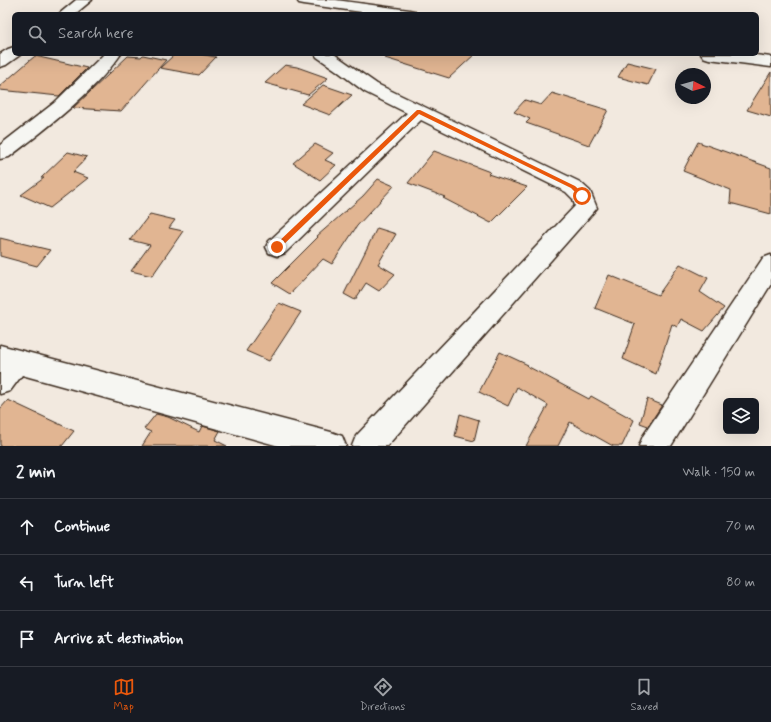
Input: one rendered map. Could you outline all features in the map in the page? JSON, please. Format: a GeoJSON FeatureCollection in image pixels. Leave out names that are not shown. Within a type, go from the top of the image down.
{"type":"FeatureCollection","features":[{"type":"Feature","properties":{"kind":"street"},"geometry":{"type":"LineString","coordinates":[[72,12],[85,0]]}},
{"type":"Feature","properties":{"kind":"street"},"geometry":{"type":"LineString","coordinates":[[294,0],[298,12]]}},
{"type":"Feature","properties":{"kind":"street"},"geometry":{"type":"LineString","coordinates":[[304,0],[394,12]]}},
{"type":"Feature","properties":{"kind":"street"},"geometry":{"type":"LineString","coordinates":[[0,62],[12,53]]}},
{"type":"Feature","properties":{"kind":"street"},"geometry":{"type":"LineString","coordinates":[[2,153],[36,129],[96,74],[111,56]]}},
{"type":"Feature","properties":{"kind":"street"},"geometry":{"type":"LineString","coordinates":[[326,56],[371,88],[573,187],[582,196],[586,208],[367,446]]}},
{"type":"Feature","properties":{"kind":"street"},"geometry":{"type":"LineString","coordinates":[[724,56],[771,62]]}},
{"type":"Feature","properties":{"kind":"street"},"geometry":{"type":"LineString","coordinates":[[277,247],[419,111]]}},
{"type":"Feature","properties":{"kind":"street"},"geometry":{"type":"LineString","coordinates":[[654,446],[771,264]]}},
{"type":"Feature","properties":{"kind":"street"},"geometry":{"type":"LineString","coordinates":[[0,382],[9,359],[295,442],[331,446]]}},
{"type":"Feature","properties":{"kind":"building"},"geometry":{"type":"Polygon","coordinates":[[[35,56],[87,68],[59,96],[0,90],[0,86],[35,56]]]}},
{"type":"Feature","properties":{"kind":"building"},"geometry":{"type":"Polygon","coordinates":[[[128,56],[148,56],[166,60],[121,111],[73,108],[128,56]]]}},
{"type":"Feature","properties":{"kind":"building"},"geometry":{"type":"Polygon","coordinates":[[[173,56],[216,57],[199,75],[160,68],[173,56]]]}},
{"type":"Feature","properties":{"kind":"building"},"geometry":{"type":"Polygon","coordinates":[[[386,56],[473,56],[449,78],[385,58],[386,56]]]}},
{"type":"Feature","properties":{"kind":"building"},"geometry":{"type":"Polygon","coordinates":[[[627,62],[656,69],[648,85],[618,77],[627,62]]]}},
{"type":"Feature","properties":{"kind":"building"},"geometry":{"type":"Polygon","coordinates":[[[285,65],[297,67],[328,78],[308,95],[265,83],[285,65]]]}},
{"type":"Feature","properties":{"kind":"building"},"geometry":{"type":"Polygon","coordinates":[[[771,72],[771,117],[747,110],[771,72]]]}},
{"type":"Feature","properties":{"kind":"building"},"geometry":{"type":"Polygon","coordinates":[[[323,85],[352,95],[330,115],[301,104],[323,85]]]}},
{"type":"Feature","properties":{"kind":"building"},"geometry":{"type":"Polygon","coordinates":[[[552,93],[608,110],[589,145],[526,123],[530,119],[514,112],[525,100],[541,105],[552,93]]]}},
{"type":"Feature","properties":{"kind":"building"},"geometry":{"type":"Polygon","coordinates":[[[698,142],[771,168],[771,214],[730,203],[731,190],[683,171],[698,142]]]}},
{"type":"Feature","properties":{"kind":"building"},"geometry":{"type":"Polygon","coordinates":[[[315,144],[333,153],[325,160],[336,165],[320,180],[293,163],[315,144]]]}},
{"type":"Feature","properties":{"kind":"building"},"geometry":{"type":"Polygon","coordinates":[[[434,151],[490,172],[488,174],[527,187],[491,223],[443,198],[445,197],[408,183],[434,151]]]}},
{"type":"Feature","properties":{"kind":"building"},"geometry":{"type":"Polygon","coordinates":[[[68,152],[87,157],[73,172],[88,178],[50,208],[21,195],[44,178],[41,178],[68,152]]]}},
{"type":"Feature","properties":{"kind":"building"},"geometry":{"type":"Polygon","coordinates":[[[378,179],[394,186],[357,226],[332,264],[323,259],[290,294],[272,283],[318,237],[317,236],[363,196],[378,179]]]}},
{"type":"Feature","properties":{"kind":"building"},"geometry":{"type":"Polygon","coordinates":[[[150,214],[175,220],[169,228],[183,231],[152,276],[131,271],[150,245],[130,240],[150,214]]]}},
{"type":"Feature","properties":{"kind":"building"},"geometry":{"type":"Polygon","coordinates":[[[377,228],[396,234],[378,264],[395,274],[379,291],[366,283],[355,300],[344,294],[377,228]]]}},
{"type":"Feature","properties":{"kind":"building"},"geometry":{"type":"Polygon","coordinates":[[[0,238],[50,250],[37,266],[0,256],[0,238]]]}},
{"type":"Feature","properties":{"kind":"building"},"geometry":{"type":"Polygon","coordinates":[[[680,264],[708,278],[700,292],[724,308],[704,331],[681,319],[677,327],[672,324],[656,374],[623,359],[635,324],[595,308],[609,275],[658,295],[680,264]]]}},
{"type":"Feature","properties":{"kind":"building"},"geometry":{"type":"Polygon","coordinates":[[[279,303],[301,312],[269,361],[246,351],[279,303]]]}},
{"type":"Feature","properties":{"kind":"building"},"geometry":{"type":"Polygon","coordinates":[[[500,352],[528,365],[527,366],[589,399],[591,396],[634,420],[622,446],[613,446],[570,422],[558,446],[526,446],[548,405],[517,387],[508,406],[479,392],[500,352]]]}},
{"type":"Feature","properties":{"kind":"building"},"geometry":{"type":"Polygon","coordinates":[[[647,399],[662,405],[648,426],[640,423],[647,399]]]}},
{"type":"Feature","properties":{"kind":"building"},"geometry":{"type":"Polygon","coordinates":[[[8,400],[74,431],[62,446],[0,446],[0,409],[8,400]]]}},
{"type":"Feature","properties":{"kind":"building"},"geometry":{"type":"Polygon","coordinates":[[[156,414],[168,417],[199,432],[202,426],[220,431],[215,440],[227,446],[142,446],[151,432],[144,429],[156,414]]]}},
{"type":"Feature","properties":{"kind":"building"},"geometry":{"type":"Polygon","coordinates":[[[460,414],[479,420],[474,441],[455,436],[460,414]]]}},
{"type":"Feature","properties":{"kind":"route"},"geometry":{"type":"LineString","coordinates":[[277,247],[419,111],[573,187],[582,196]]}}]}
